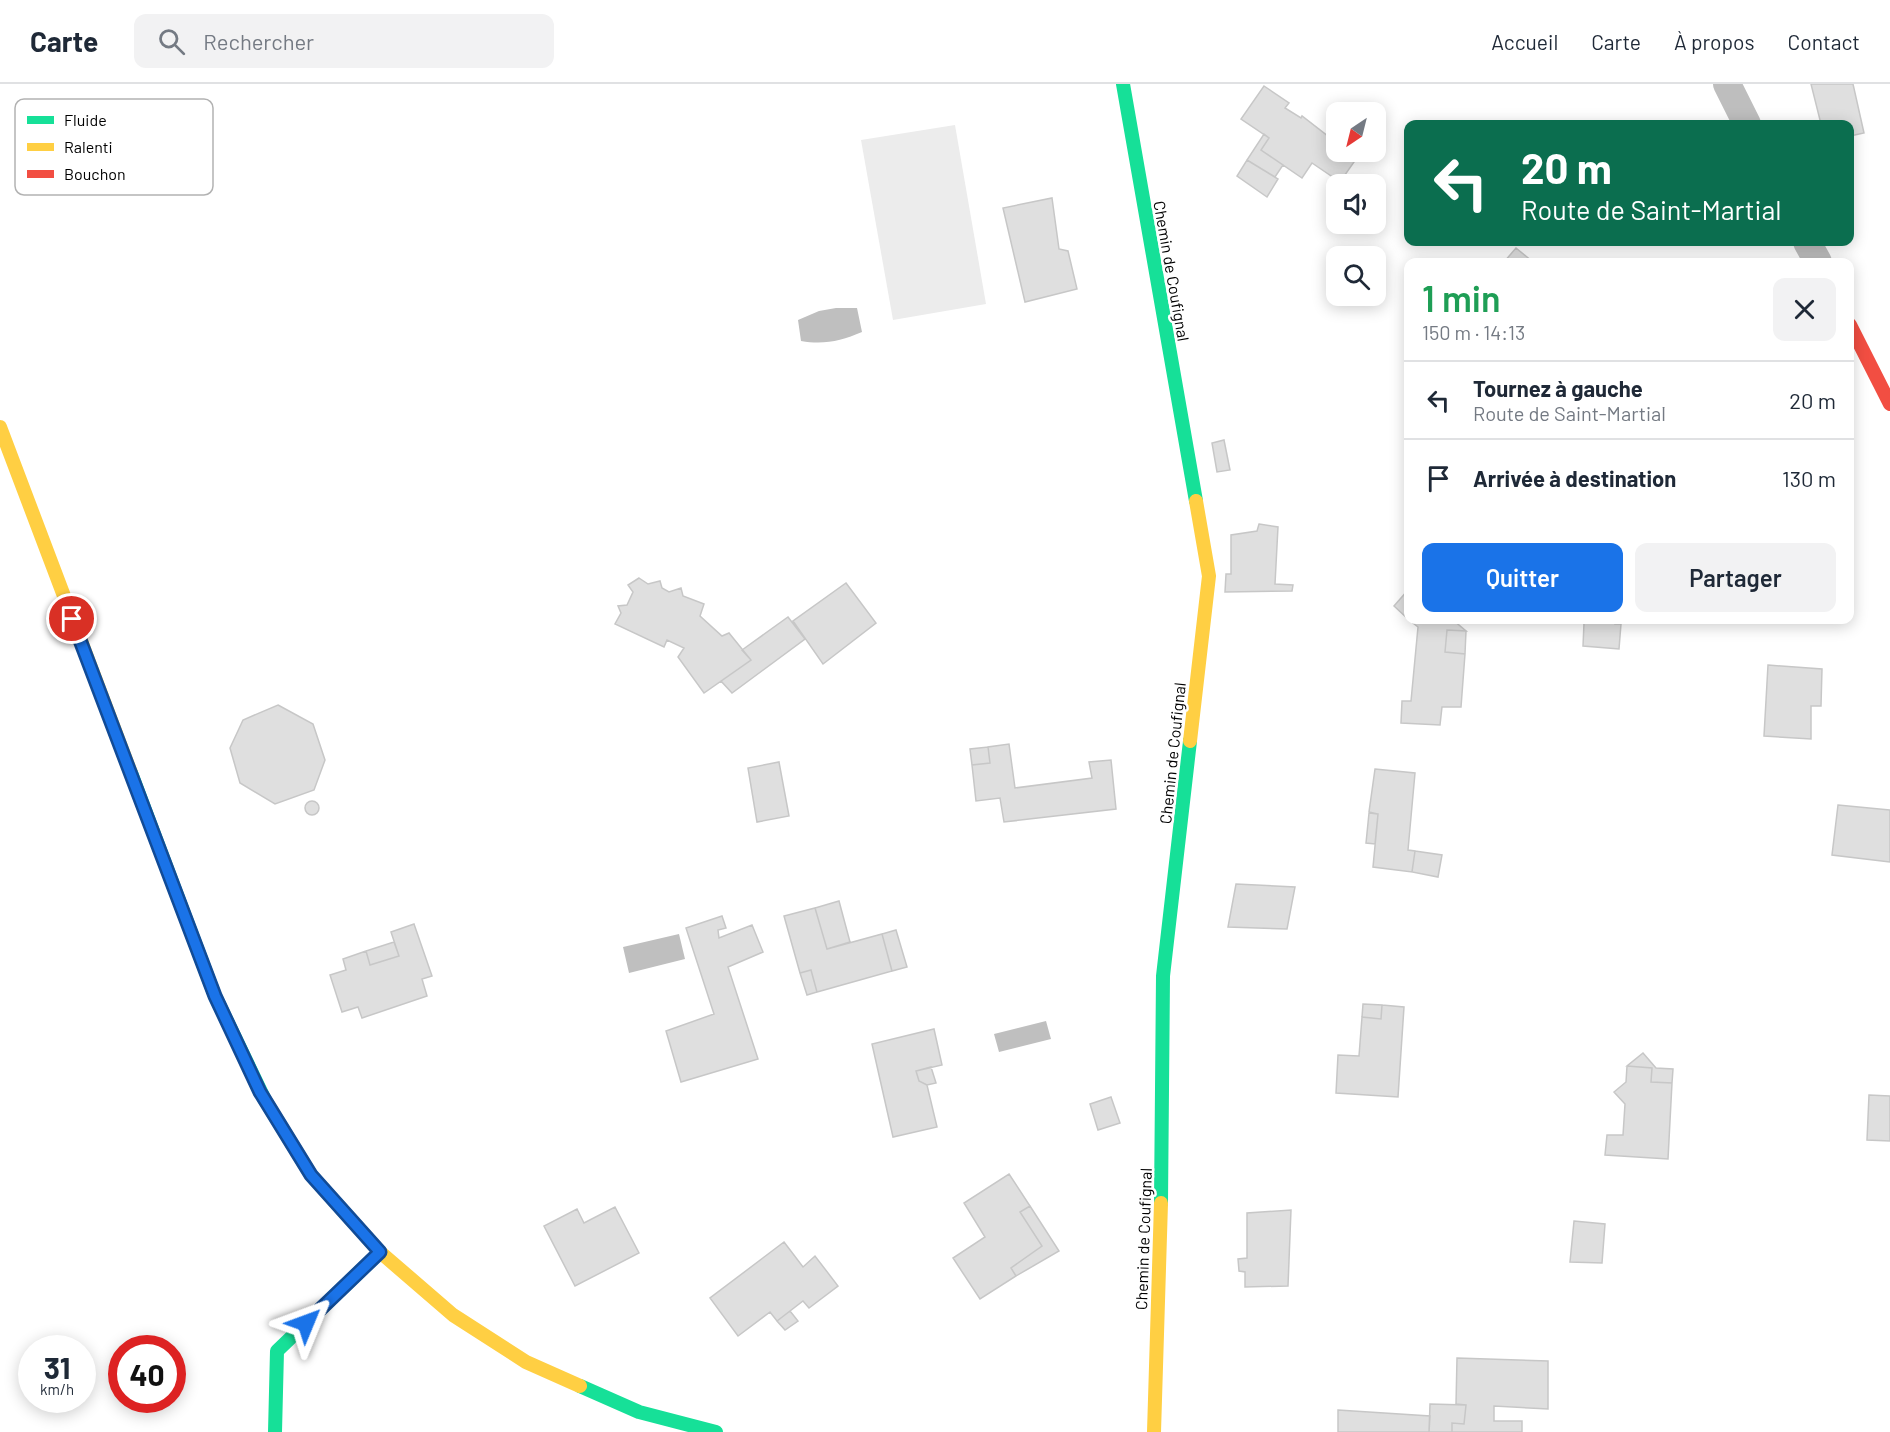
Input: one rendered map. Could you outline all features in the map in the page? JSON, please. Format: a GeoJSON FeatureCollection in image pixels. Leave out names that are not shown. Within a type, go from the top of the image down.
{"type":"FeatureCollection","features":[{"type":"Feature","properties":{"kind":"street","name":"Chemin de Coufignal"},"geometry":{"type":"LineString","coordinates":[[1123,84],[1209,576],[1163,976],[1162,1168],[1154,1432]]}},
{"type":"Feature","properties":{"kind":"street"},"geometry":{"type":"LineString","coordinates":[[1727,84],[1745,120]]}},
{"type":"Feature","properties":{"kind":"street"},"geometry":{"type":"LineString","coordinates":[[1854,333],[1890,404]]}},
{"type":"Feature","properties":{"kind":"street"},"geometry":{"type":"LineString","coordinates":[[0,427],[215,996],[260,1092],[311,1175],[380,1252],[453,1315],[526,1362],[639,1412],[716,1432]]}},
{"type":"Feature","properties":{"kind":"street"},"geometry":{"type":"LineString","coordinates":[[275,1432],[277,1351],[380,1252]]}},
{"type":"Feature","properties":{"kind":"shaded area"},"geometry":{"type":"Polygon","coordinates":[[[955,125],[986,304],[893,320],[861,140],[955,125]]]}},
{"type":"Feature","properties":{"kind":"shaded area"},"geometry":{"type":"Polygon","coordinates":[[[857,308],[862,332],[832,341],[817,343],[801,341],[798,320],[819,311],[857,308]]]}},
{"type":"Feature","properties":{"kind":"shaded area"},"geometry":{"type":"Polygon","coordinates":[[[679,934],[685,959],[629,973],[623,947],[679,934]]]}},
{"type":"Feature","properties":{"kind":"shaded area"},"geometry":{"type":"Polygon","coordinates":[[[1046,1021],[1051,1039],[999,1052],[994,1034],[1046,1021]]]}},
{"type":"Feature","properties":{"kind":"building"},"geometry":{"type":"Polygon","coordinates":[[[1811,84],[1853,84],[1864,133],[1854,135],[1854,120],[1820,120],[1811,84]]]}},
{"type":"Feature","properties":{"kind":"building"},"geometry":{"type":"Polygon","coordinates":[[[1264,86],[1289,103],[1285,108],[1301,118],[1302,116],[1326,134],[1326,162],[1354,162],[1346,174],[1328,174],[1312,163],[1302,178],[1261,150],[1269,138],[1241,119],[1264,86]]]}},
{"type":"Feature","properties":{"kind":"building"},"geometry":{"type":"Polygon","coordinates":[[[1264,134],[1269,138],[1261,150],[1283,165],[1275,177],[1247,160],[1264,134]]]}},
{"type":"Feature","properties":{"kind":"building"},"geometry":{"type":"Polygon","coordinates":[[[1247,160],[1278,179],[1267,197],[1237,176],[1247,160]]]}},
{"type":"Feature","properties":{"kind":"building"},"geometry":{"type":"Polygon","coordinates":[[[1052,198],[1059,249],[1068,251],[1077,289],[1025,302],[1003,208],[1052,198]]]}},
{"type":"Feature","properties":{"kind":"building"},"geometry":{"type":"Polygon","coordinates":[[[1516,248],[1528,258],[1507,258],[1516,248]]]}},
{"type":"Feature","properties":{"kind":"building"},"geometry":{"type":"Polygon","coordinates":[[[1224,440],[1230,470],[1217,472],[1212,443],[1224,440]]]}},
{"type":"Feature","properties":{"kind":"building"},"geometry":{"type":"Polygon","coordinates":[[[1259,524],[1278,527],[1275,584],[1293,585],[1292,591],[1225,592],[1226,574],[1231,574],[1231,535],[1257,531],[1259,524]]]}},
{"type":"Feature","properties":{"kind":"building"},"geometry":{"type":"Polygon","coordinates":[[[639,578],[648,584],[660,581],[662,588],[669,592],[681,588],[683,596],[704,604],[700,616],[722,636],[729,633],[751,660],[704,693],[678,657],[684,648],[667,640],[664,647],[615,624],[621,613],[618,606],[627,605],[633,592],[628,585],[639,578]]]}},
{"type":"Feature","properties":{"kind":"building"},"geometry":{"type":"Polygon","coordinates":[[[846,583],[876,623],[823,664],[793,621],[846,583]]]}},
{"type":"Feature","properties":{"kind":"building"},"geometry":{"type":"Polygon","coordinates":[[[1404,595],[1404,615],[1394,606],[1404,595]]]}},
{"type":"Feature","properties":{"kind":"building"},"geometry":{"type":"Polygon","coordinates":[[[788,617],[805,639],[732,693],[721,681],[751,660],[742,650],[788,617]]]}},
{"type":"Feature","properties":{"kind":"building"},"geometry":{"type":"Polygon","coordinates":[[[1414,624],[1458,624],[1466,631],[1447,630],[1445,652],[1465,654],[1461,707],[1442,707],[1440,725],[1401,723],[1402,701],[1411,701],[1418,627],[1414,624]]]}},
{"type":"Feature","properties":{"kind":"building"},"geometry":{"type":"Polygon","coordinates":[[[1584,624],[1621,624],[1619,649],[1583,646],[1584,624]]]}},
{"type":"Feature","properties":{"kind":"building"},"geometry":{"type":"Polygon","coordinates":[[[1447,630],[1466,631],[1465,654],[1445,652],[1447,630]]]}},
{"type":"Feature","properties":{"kind":"building"},"geometry":{"type":"Polygon","coordinates":[[[1768,665],[1822,669],[1821,706],[1811,706],[1811,739],[1764,736],[1768,665]]]}},
{"type":"Feature","properties":{"kind":"building"},"geometry":{"type":"Polygon","coordinates":[[[278,705],[313,724],[325,760],[314,790],[275,804],[240,783],[230,748],[243,720],[278,705]]]}},
{"type":"Feature","properties":{"kind":"building"},"geometry":{"type":"Polygon","coordinates":[[[1009,744],[1015,788],[1092,778],[1089,762],[1111,760],[1116,809],[1004,822],[1000,798],[976,801],[972,765],[990,763],[988,747],[1009,744]]]}},
{"type":"Feature","properties":{"kind":"building"},"geometry":{"type":"Polygon","coordinates":[[[988,747],[990,763],[972,765],[970,749],[988,747]]]}},
{"type":"Feature","properties":{"kind":"building"},"geometry":{"type":"Polygon","coordinates":[[[779,762],[789,816],[757,822],[748,768],[779,762]]]}},
{"type":"Feature","properties":{"kind":"building"},"geometry":{"type":"Polygon","coordinates":[[[1375,769],[1415,773],[1408,850],[1415,851],[1412,872],[1373,867],[1378,814],[1369,812],[1375,769]]]}},
{"type":"Feature","properties":{"kind":"building"},"geometry":{"type":"Polygon","coordinates":[[[312,801],[317,803],[319,808],[317,813],[312,815],[307,813],[305,808],[307,803],[312,801]]]}},
{"type":"Feature","properties":{"kind":"building"},"geometry":{"type":"Polygon","coordinates":[[[1838,805],[1890,810],[1890,862],[1832,855],[1838,805]]]}},
{"type":"Feature","properties":{"kind":"building"},"geometry":{"type":"Polygon","coordinates":[[[1369,813],[1378,814],[1375,844],[1366,843],[1369,813]]]}},
{"type":"Feature","properties":{"kind":"building"},"geometry":{"type":"Polygon","coordinates":[[[1415,851],[1442,855],[1438,877],[1412,872],[1415,851]]]}},
{"type":"Feature","properties":{"kind":"building"},"geometry":{"type":"Polygon","coordinates":[[[1236,884],[1295,887],[1287,929],[1228,927],[1236,884]]]}},
{"type":"Feature","properties":{"kind":"building"},"geometry":{"type":"Polygon","coordinates":[[[839,901],[850,942],[827,949],[815,908],[839,901]]]}},
{"type":"Feature","properties":{"kind":"building"},"geometry":{"type":"Polygon","coordinates":[[[815,908],[827,949],[882,934],[892,971],[817,992],[811,970],[800,973],[784,916],[815,908]]]}},
{"type":"Feature","properties":{"kind":"building"},"geometry":{"type":"Polygon","coordinates":[[[722,916],[726,928],[718,930],[719,938],[752,925],[763,952],[728,967],[758,1059],[681,1082],[666,1031],[714,1014],[686,928],[722,916]]]}},
{"type":"Feature","properties":{"kind":"building"},"geometry":{"type":"Polygon","coordinates":[[[414,924],[432,976],[422,979],[427,996],[362,1018],[358,1007],[342,1012],[330,975],[346,970],[343,959],[366,951],[370,965],[399,956],[391,932],[414,924]]]}},
{"type":"Feature","properties":{"kind":"building"},"geometry":{"type":"Polygon","coordinates":[[[896,930],[907,967],[892,971],[882,934],[896,930]]]}},
{"type":"Feature","properties":{"kind":"building"},"geometry":{"type":"Polygon","coordinates":[[[394,942],[399,956],[370,965],[366,951],[394,942]]]}},
{"type":"Feature","properties":{"kind":"building"},"geometry":{"type":"Polygon","coordinates":[[[811,970],[817,992],[807,995],[800,973],[811,970]]]}},
{"type":"Feature","properties":{"kind":"building"},"geometry":{"type":"Polygon","coordinates":[[[1363,1004],[1382,1005],[1381,1019],[1362,1017],[1363,1004]]]}},
{"type":"Feature","properties":{"kind":"building"},"geometry":{"type":"Polygon","coordinates":[[[1382,1005],[1404,1007],[1398,1097],[1336,1093],[1338,1055],[1359,1056],[1362,1017],[1381,1019],[1382,1005]]]}},
{"type":"Feature","properties":{"kind":"building"},"geometry":{"type":"Polygon","coordinates":[[[934,1029],[942,1065],[916,1071],[919,1081],[927,1085],[937,1127],[893,1137],[872,1044],[934,1029]]]}},
{"type":"Feature","properties":{"kind":"building"},"geometry":{"type":"Polygon","coordinates":[[[1643,1053],[1656,1068],[1673,1069],[1672,1083],[1651,1082],[1652,1068],[1627,1066],[1643,1053]]]}},
{"type":"Feature","properties":{"kind":"building"},"geometry":{"type":"Polygon","coordinates":[[[1627,1066],[1652,1068],[1651,1082],[1672,1083],[1668,1159],[1605,1155],[1607,1135],[1623,1135],[1625,1104],[1614,1092],[1626,1082],[1627,1066]]]}},
{"type":"Feature","properties":{"kind":"building"},"geometry":{"type":"Polygon","coordinates":[[[931,1067],[936,1083],[927,1085],[919,1081],[916,1071],[931,1067]]]}},
{"type":"Feature","properties":{"kind":"building"},"geometry":{"type":"Polygon","coordinates":[[[1869,1095],[1890,1096],[1890,1141],[1867,1140],[1869,1095]]]}},
{"type":"Feature","properties":{"kind":"building"},"geometry":{"type":"Polygon","coordinates":[[[1111,1097],[1120,1123],[1098,1130],[1090,1104],[1111,1097]]]}},
{"type":"Feature","properties":{"kind":"building"},"geometry":{"type":"Polygon","coordinates":[[[1009,1174],[1030,1206],[1020,1212],[1042,1246],[1011,1268],[1016,1276],[980,1299],[953,1258],[985,1237],[964,1203],[1009,1174]]]}},
{"type":"Feature","properties":{"kind":"building"},"geometry":{"type":"Polygon","coordinates":[[[1030,1206],[1059,1251],[1016,1276],[1011,1268],[1042,1246],[1020,1212],[1030,1206]]]}},
{"type":"Feature","properties":{"kind":"building"},"geometry":{"type":"Polygon","coordinates":[[[615,1207],[639,1253],[575,1286],[544,1226],[577,1209],[584,1223],[615,1207]]]}},
{"type":"Feature","properties":{"kind":"building"},"geometry":{"type":"Polygon","coordinates":[[[1291,1210],[1288,1286],[1245,1287],[1245,1272],[1239,1271],[1238,1259],[1247,1258],[1247,1213],[1291,1210]]]}},
{"type":"Feature","properties":{"kind":"building"},"geometry":{"type":"Polygon","coordinates":[[[1574,1221],[1605,1224],[1602,1263],[1570,1262],[1574,1221]]]}},
{"type":"Feature","properties":{"kind":"building"},"geometry":{"type":"Polygon","coordinates":[[[784,1242],[803,1267],[815,1256],[838,1286],[809,1308],[803,1301],[777,1321],[770,1312],[738,1336],[710,1298],[784,1242]]]}},
{"type":"Feature","properties":{"kind":"building"},"geometry":{"type":"Polygon","coordinates":[[[790,1311],[798,1321],[785,1330],[777,1321],[790,1311]]]}},
{"type":"Feature","properties":{"kind":"building"},"geometry":{"type":"Polygon","coordinates":[[[1457,1358],[1548,1361],[1548,1409],[1494,1406],[1494,1421],[1522,1421],[1522,1432],[1452,1432],[1452,1423],[1464,1424],[1466,1405],[1456,1404],[1457,1358]]]}},
{"type":"Feature","properties":{"kind":"building"},"geometry":{"type":"Polygon","coordinates":[[[1430,1404],[1466,1405],[1464,1424],[1452,1423],[1452,1432],[1429,1432],[1430,1404]]]}},
{"type":"Feature","properties":{"kind":"building"},"geometry":{"type":"Polygon","coordinates":[[[1338,1410],[1430,1416],[1429,1432],[1338,1432],[1338,1410]]]}},
{"type":"Feature","properties":{"kind":"traffic: fast"},"geometry":{"type":"LineString","coordinates":[[1123,84],[1196,501]]}},
{"type":"Feature","properties":{"kind":"traffic: fast"},"geometry":{"type":"LineString","coordinates":[[1161,1203],[1163,976],[1190,741]]}},
{"type":"Feature","properties":{"kind":"traffic: fast"},"geometry":{"type":"LineString","coordinates":[[131,773],[215,996],[265,1100]]}},
{"type":"Feature","properties":{"kind":"traffic: fast"},"geometry":{"type":"LineString","coordinates":[[275,1432],[277,1351],[380,1252]]}},
{"type":"Feature","properties":{"kind":"traffic: fast"},"geometry":{"type":"LineString","coordinates":[[580,1386],[639,1412],[716,1432]]}},
{"type":"Feature","properties":{"kind":"traffic: slow"},"geometry":{"type":"LineString","coordinates":[[0,427],[131,773]]}},
{"type":"Feature","properties":{"kind":"traffic: slow"},"geometry":{"type":"LineString","coordinates":[[1190,741],[1209,576],[1196,501]]}},
{"type":"Feature","properties":{"kind":"traffic: slow"},"geometry":{"type":"LineString","coordinates":[[265,1100],[311,1175],[380,1252],[453,1315],[526,1362],[580,1386]]}},
{"type":"Feature","properties":{"kind":"traffic: slow"},"geometry":{"type":"LineString","coordinates":[[1154,1432],[1161,1203]]}},
{"type":"Feature","properties":{"kind":"traffic: jam"},"geometry":{"type":"LineString","coordinates":[[1854,333],[1890,404]]}},
{"type":"Feature","properties":{"kind":"route"},"geometry":{"type":"LineString","coordinates":[[72,619],[215,996],[260,1092],[311,1175],[380,1252],[306,1323]]}}]}
